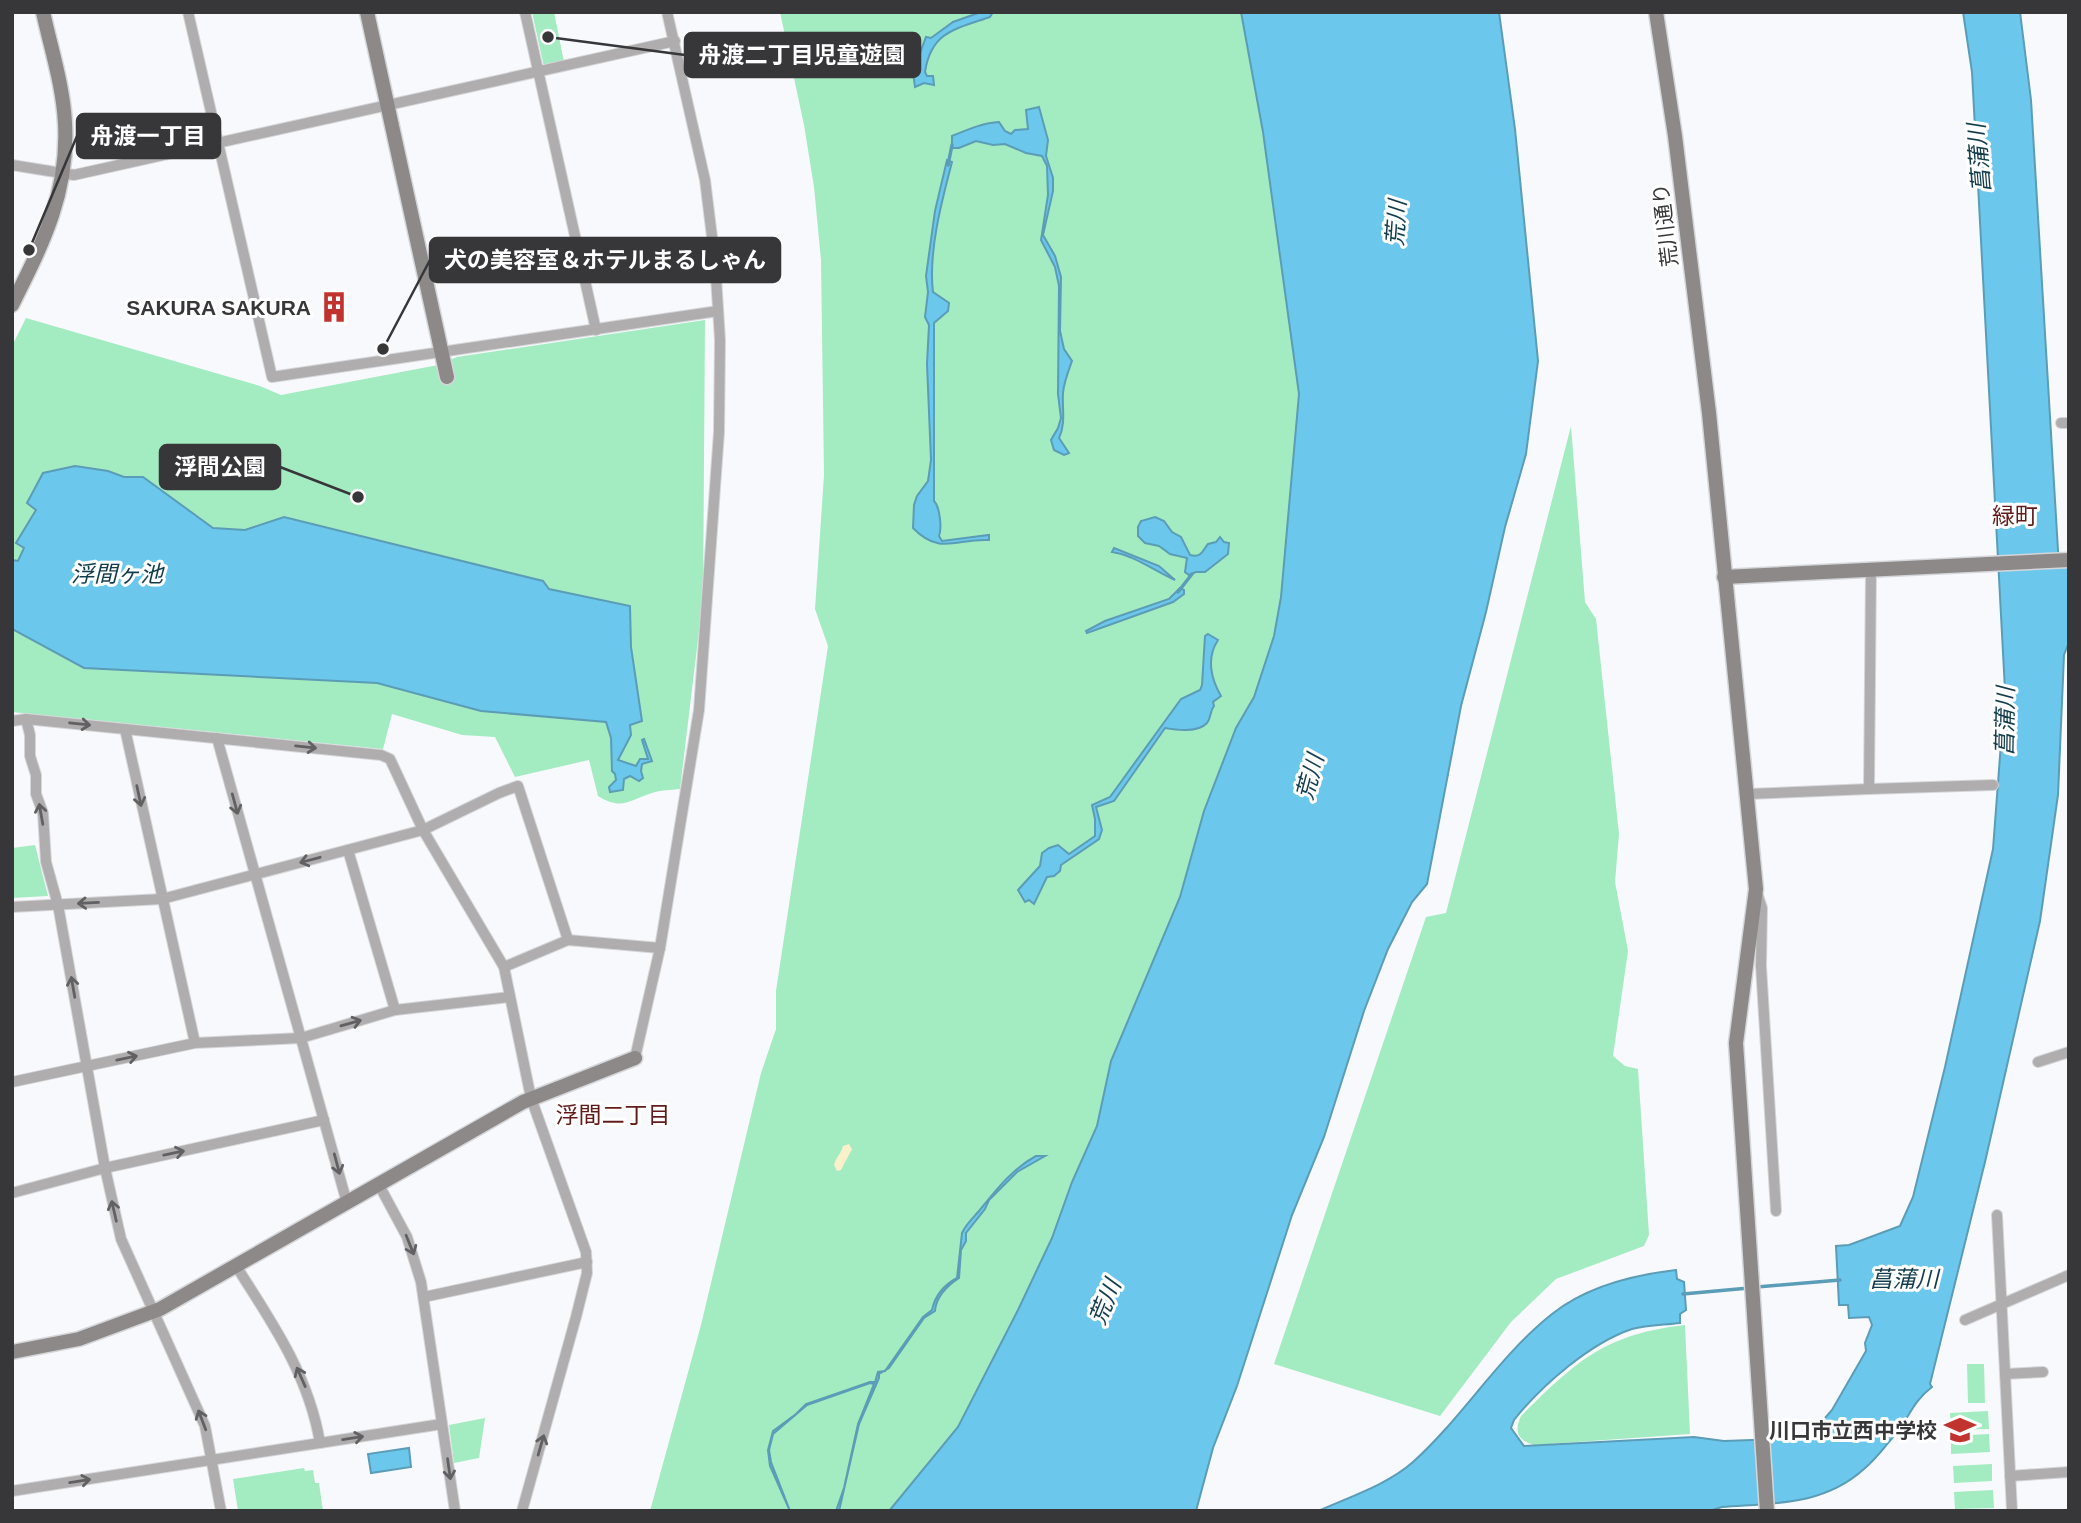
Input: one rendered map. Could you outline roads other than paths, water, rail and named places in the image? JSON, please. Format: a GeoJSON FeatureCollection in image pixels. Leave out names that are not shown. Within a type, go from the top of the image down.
{"type":"FeatureCollection","features":[{"type":"Feature","properties":{"kind":"street"},"geometry":{"type":"LineString","coordinates":[[12,305],[47,235],[57,206],[63,175],[65,121],[43,12]]}},
{"type":"Feature","properties":{"kind":"street"},"geometry":{"type":"LineString","coordinates":[[188,12],[272,377],[442,354],[718,311]]}},
{"type":"Feature","properties":{"kind":"street"},"geometry":{"type":"LineString","coordinates":[[367,12],[447,377]]}},
{"type":"Feature","properties":{"kind":"street"},"geometry":{"type":"LineString","coordinates":[[525,12],[596,330]]}},
{"type":"Feature","properties":{"kind":"street"},"geometry":{"type":"LineString","coordinates":[[12,1352],[79,1339],[153,1312],[531,1098],[635,1058],[660,948],[700,697],[721,370],[715,261],[705,180],[667,12]]}},
{"type":"Feature","properties":{"kind":"street","name":"荒川通り"},"geometry":{"type":"LineString","coordinates":[[1656,12],[1675,136],[1711,434],[1756,889],[1736,1043],[1768,1511]]}},
{"type":"Feature","properties":{"kind":"street"},"geometry":{"type":"LineString","coordinates":[[12,165],[74,175],[675,41]]}},
{"type":"Feature","properties":{"kind":"street"},"geometry":{"type":"LineString","coordinates":[[1724,577],[2067,560]]}},
{"type":"Feature","properties":{"kind":"street"},"geometry":{"type":"LineString","coordinates":[[1869,789],[1871,569]]}},
{"type":"Feature","properties":{"kind":"street"},"geometry":{"type":"LineString","coordinates":[[12,721],[26,719],[217,738],[381,755],[390,759],[423,830],[503,967],[531,1098],[587,1262],[587,1273],[566,1355],[522,1511]]}},
{"type":"Feature","properties":{"kind":"street"},"geometry":{"type":"LineString","coordinates":[[26,719],[30,735],[30,756],[36,775],[36,794],[43,813],[46,862],[58,905],[105,1168],[121,1239],[201,1415],[220,1511]]}},
{"type":"Feature","properties":{"kind":"street"},"geometry":{"type":"LineString","coordinates":[[125,729],[195,1043]]}},
{"type":"Feature","properties":{"kind":"street"},"geometry":{"type":"LineString","coordinates":[[217,738],[347,1203]]}},
{"type":"Feature","properties":{"kind":"street"},"geometry":{"type":"LineString","coordinates":[[1747,794],[1993,785]]}},
{"type":"Feature","properties":{"kind":"street"},"geometry":{"type":"LineString","coordinates":[[12,907],[162,899],[423,830],[518,786],[568,940]]}},
{"type":"Feature","properties":{"kind":"street"},"geometry":{"type":"LineString","coordinates":[[348,850],[395,1010]]}},
{"type":"Feature","properties":{"kind":"street"},"geometry":{"type":"LineString","coordinates":[[1756,889],[1762,908],[1761,966],[1776,1212]]}},
{"type":"Feature","properties":{"kind":"street"},"geometry":{"type":"LineString","coordinates":[[503,967],[568,940],[660,948]]}},
{"type":"Feature","properties":{"kind":"street"},"geometry":{"type":"LineString","coordinates":[[12,1082],[195,1043],[301,1038],[395,1010],[510,997]]}},
{"type":"Feature","properties":{"kind":"street"},"geometry":{"type":"LineString","coordinates":[[2038,1062],[2069,1052]]}},
{"type":"Feature","properties":{"kind":"street"},"geometry":{"type":"LineString","coordinates":[[12,1192],[105,1168],[324,1119]]}},
{"type":"Feature","properties":{"kind":"street"},"geometry":{"type":"LineString","coordinates":[[379,1185],[413,1251],[424,1297],[454,1511]]}},
{"type":"Feature","properties":{"kind":"street"},"geometry":{"type":"LineString","coordinates":[[1997,1215],[2011,1511]]}},
{"type":"Feature","properties":{"kind":"street"},"geometry":{"type":"LineString","coordinates":[[424,1297],[587,1262]]}},
{"type":"Feature","properties":{"kind":"street"},"geometry":{"type":"LineString","coordinates":[[236,1266],[297,1368],[312,1404],[320,1443]]}},
{"type":"Feature","properties":{"kind":"street"},"geometry":{"type":"LineString","coordinates":[[1965,1320],[2069,1275]]}},
{"type":"Feature","properties":{"kind":"street"},"geometry":{"type":"LineString","coordinates":[[2005,1374],[2043,1372]]}},
{"type":"Feature","properties":{"kind":"street"},"geometry":{"type":"LineString","coordinates":[[12,1491],[442,1424]]}},
{"type":"Feature","properties":{"kind":"street"},"geometry":{"type":"LineString","coordinates":[[2010,1476],[2069,1472]]}},
{"type":"Feature","properties":{"kind":"water"},"geometry":{"type":"Polygon","coordinates":[[[981,12],[993,12],[990,17],[956,29],[939,40],[928,59],[925,72],[927,76],[933,76],[934,85],[924,83],[915,87],[913,72],[926,37],[931,38],[953,22],[981,12]]]}},
{"type":"Feature","properties":{"kind":"water","name":"荒川"},"geometry":{"type":"Polygon","coordinates":[[[1241,12],[1499,12],[1515,129],[1538,361],[1526,454],[1505,527],[1461,706],[1427,884],[1412,902],[1388,949],[1364,1011],[1324,1137],[1292,1215],[1237,1386],[1213,1448],[1196,1511],[889,1511],[958,1427],[1052,1238],[1072,1182],[1097,1126],[1111,1061],[1180,897],[1204,811],[1236,728],[1254,697],[1274,636],[1281,597],[1299,394],[1263,132],[1241,12]]]}},
{"type":"Feature","properties":{"kind":"water","name":"菖蒲川"},"geometry":{"type":"Polygon","coordinates":[[[1963,12],[2020,12],[2031,100],[2059,567],[2069,567],[2069,642],[2064,655],[2058,795],[2040,921],[1985,1162],[1930,1384],[1932,1387],[1920,1399],[1883,1450],[1864,1469],[1832,1490],[1797,1500],[1722,1507],[1709,1511],[1318,1511],[1367,1490],[1403,1470],[1448,1426],[1533,1331],[1566,1304],[1611,1283],[1676,1270],[1677,1279],[1684,1282],[1686,1310],[1680,1314],[1680,1323],[1632,1329],[1600,1344],[1567,1367],[1538,1393],[1514,1420],[1511,1428],[1524,1446],[1694,1437],[1724,1441],[1782,1439],[1802,1435],[1819,1425],[1832,1410],[1866,1351],[1865,1343],[1872,1325],[1869,1317],[1849,1318],[1848,1305],[1839,1305],[1836,1246],[1849,1245],[1900,1226],[1913,1197],[1993,849],[2005,690],[1972,72],[1963,12]]]}},
{"type":"Feature","properties":{"kind":"water"},"geometry":{"type":"Polygon","coordinates":[[[1039,107],[1048,140],[1046,156],[1053,178],[1053,191],[1043,235],[1055,256],[1061,277],[1060,331],[1064,349],[1072,361],[1066,377],[1059,438],[1069,453],[1064,455],[1054,450],[1051,440],[1061,418],[1058,394],[1059,286],[1055,267],[1041,240],[1048,195],[1047,166],[1042,156],[1005,144],[993,145],[976,141],[952,148],[952,136],[987,124],[999,122],[1005,131],[1011,134],[1015,130],[1028,129],[1026,110],[1039,107]]]}},
{"type":"Feature","properties":{"kind":"water"},"geometry":{"type":"Polygon","coordinates":[[[947,160],[952,162],[932,260],[933,292],[949,303],[948,311],[934,323],[934,501],[939,513],[939,536],[942,541],[989,535],[989,540],[940,544],[913,528],[914,505],[928,481],[931,460],[927,364],[929,325],[925,317],[928,292],[926,276],[935,211],[947,160]]]}},
{"type":"Feature","properties":{"kind":"water","name":"浮間ヶ池"},"geometry":{"type":"Polygon","coordinates":[[[75,466],[108,471],[124,477],[143,477],[213,528],[245,530],[284,517],[543,581],[549,589],[630,606],[631,647],[642,721],[630,725],[631,735],[618,760],[636,766],[640,759],[648,759],[642,740],[644,739],[652,761],[642,764],[643,778],[639,781],[630,776],[624,779],[623,790],[610,792],[609,787],[616,780],[612,771],[611,738],[606,722],[481,711],[377,683],[84,668],[12,629],[12,560],[18,561],[24,548],[16,543],[36,510],[27,503],[43,473],[75,466]]]}},
{"type":"Feature","properties":{"kind":"water"},"geometry":{"type":"Polygon","coordinates":[[[1155,517],[1164,521],[1172,532],[1181,537],[1190,555],[1199,555],[1208,544],[1216,542],[1220,537],[1229,543],[1228,554],[1205,572],[1189,575],[1185,572],[1187,558],[1145,543],[1138,536],[1141,521],[1155,517]]]}},
{"type":"Feature","properties":{"kind":"water"},"geometry":{"type":"Polygon","coordinates":[[[1114,548],[1159,566],[1175,580],[1137,560],[1112,552],[1114,548]]]}},
{"type":"Feature","properties":{"kind":"water"},"geometry":{"type":"Polygon","coordinates":[[[1180,588],[1184,590],[1184,594],[1173,602],[1087,633],[1086,631],[1105,621],[1169,599],[1180,588]]]}},
{"type":"Feature","properties":{"kind":"water"},"geometry":{"type":"Polygon","coordinates":[[[1208,634],[1218,640],[1212,654],[1211,668],[1221,696],[1213,702],[1207,723],[1193,730],[1165,728],[1114,801],[1096,807],[1102,830],[1099,839],[1061,865],[1060,871],[1054,876],[1047,877],[1034,904],[1029,900],[1025,902],[1018,890],[1040,866],[1042,853],[1058,845],[1069,854],[1095,836],[1092,805],[1110,797],[1181,699],[1200,690],[1205,636],[1208,634]]]}},
{"type":"Feature","properties":{"kind":"water"},"geometry":{"type":"Polygon","coordinates":[[[1036,1156],[1045,1156],[1017,1172],[989,1200],[966,1233],[966,1241],[961,1250],[959,1278],[943,1292],[935,1311],[924,1318],[886,1370],[923,1317],[932,1310],[941,1291],[957,1278],[962,1233],[968,1224],[998,1188],[1012,1174],[1036,1156]]]}},
{"type":"Feature","properties":{"kind":"water"},"geometry":{"type":"Polygon","coordinates":[[[884,1371],[879,1374],[859,1424],[839,1511],[836,1511],[844,1488],[858,1424],[874,1384],[870,1383],[807,1405],[773,1434],[769,1450],[771,1462],[790,1511],[770,1466],[768,1450],[773,1431],[806,1404],[870,1382],[875,1382],[878,1372],[884,1371]]]}},
{"type":"Feature","properties":{"kind":"water"},"geometry":{"type":"Polygon","coordinates":[[[409,1448],[411,1467],[371,1473],[368,1454],[409,1448]]]}},
{"type":"Feature","properties":{"kind":"waterway"},"geometry":{"type":"LineString","coordinates":[[948,165],[952,145]]}},
{"type":"Feature","properties":{"kind":"waterway"},"geometry":{"type":"LineString","coordinates":[[1178,592],[1192,574]]}},
{"type":"Feature","properties":{"kind":"waterway"},"geometry":{"type":"LineString","coordinates":[[1757,1287],[1840,1280]]}},
{"type":"Feature","properties":{"kind":"waterway"},"geometry":{"type":"LineString","coordinates":[[1683,1294],[1749,1288]]}},
{"type":"Feature","properties":{"kind":"place","name":"舟渡二丁目児童遊園"},"geometry":{"type":"Point","coordinates":[548,37]}},
{"type":"Feature","properties":{"kind":"place","name":"舟渡一丁目"},"geometry":{"type":"Point","coordinates":[29,250]}},
{"type":"Feature","properties":{"kind":"place","name":"SAKURA SAKURA"},"geometry":{"type":"Point","coordinates":[334,307]}},
{"type":"Feature","properties":{"kind":"place","name":"犬の美容室＆ホテルまるしゃん"},"geometry":{"type":"Point","coordinates":[383,349]}},
{"type":"Feature","properties":{"kind":"place","name":"浮間公園"},"geometry":{"type":"Point","coordinates":[358,497]}},
{"type":"Feature","properties":{"kind":"place","name":"川口市立西中学校"},"geometry":{"type":"Point","coordinates":[1960,1430]}},
{"type":"Feature","properties":{"kind":"district","name":"緑町"},"geometry":{"type":"Point","coordinates":[2015,516]}},
{"type":"Feature","properties":{"kind":"district","name":"浮間二丁目"},"geometry":{"type":"Point","coordinates":[613,1115]}}]}
